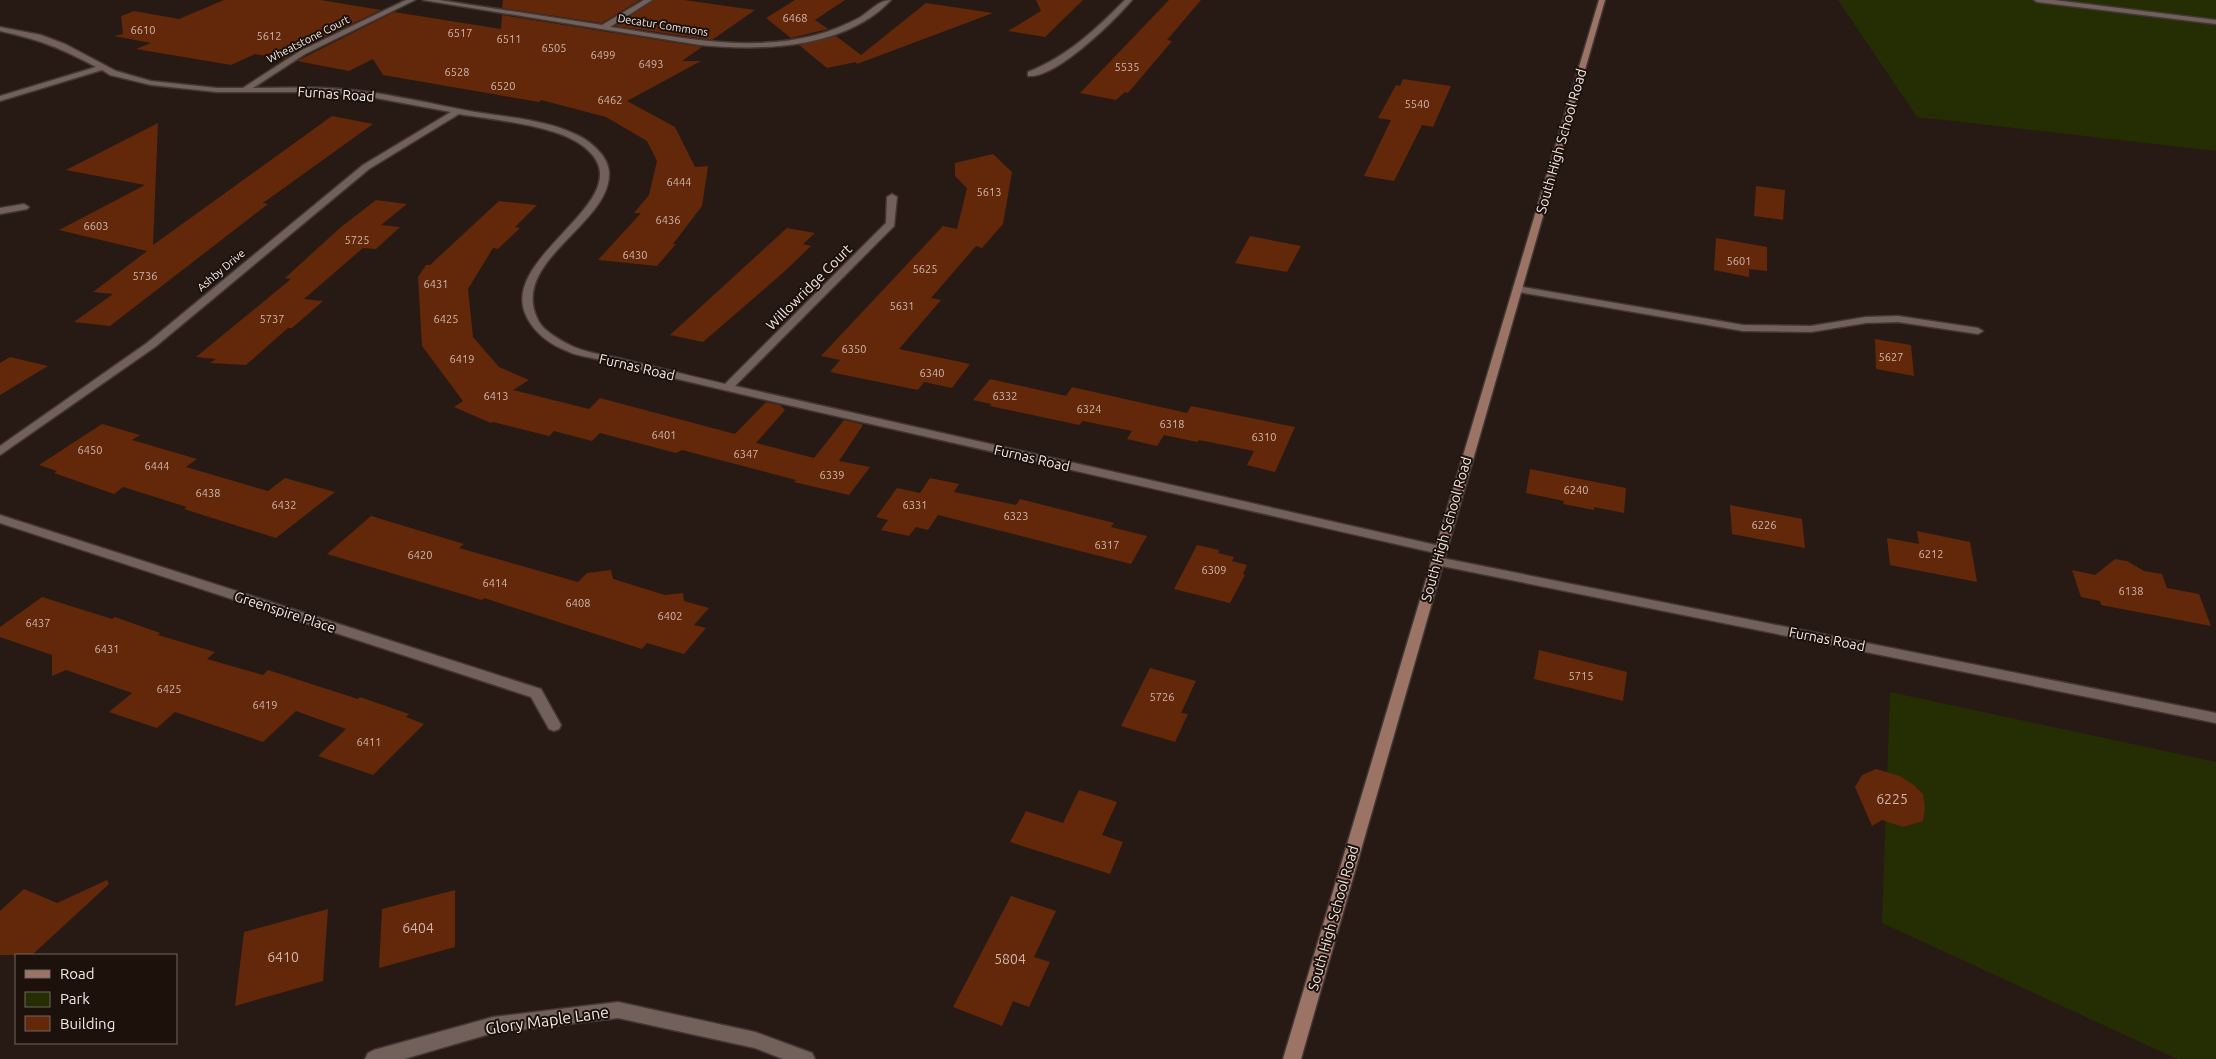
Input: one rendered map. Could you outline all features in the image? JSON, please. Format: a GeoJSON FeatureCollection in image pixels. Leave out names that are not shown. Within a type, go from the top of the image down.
{"type":"FeatureCollection","features":[{"type":"Feature","properties":{"kind":"main road","name":"South High School Road"},"geometry":{"type":"LineString","coordinates":[[1292,1059],[1602,0]]}},
{"type":"Feature","properties":{"kind":"street","name":"Wheatstone Court"},"geometry":{"type":"LineString","coordinates":[[244,91],[283,63],[412,0]]}},
{"type":"Feature","properties":{"kind":"street","name":"Decatur Commons"},"geometry":{"type":"LineString","coordinates":[[426,0],[714,44],[761,45],[804,39],[834,31],[858,21],[888,0]]}},
{"type":"Feature","properties":{"kind":"street"},"geometry":{"type":"LineString","coordinates":[[603,28],[649,0]]}},
{"type":"Feature","properties":{"kind":"street"},"geometry":{"type":"LineString","coordinates":[[1031,74],[1057,64],[1079,49],[1129,0]]}},
{"type":"Feature","properties":{"kind":"street"},"geometry":{"type":"LineString","coordinates":[[2037,0],[2216,22]]}},
{"type":"Feature","properties":{"kind":"street","name":"Furnas Road"},"geometry":{"type":"LineString","coordinates":[[0,29],[17,32],[62,46],[113,73],[151,83],[200,89],[244,91],[326,90],[365,94],[549,128],[571,135],[595,152],[604,167],[604,184],[598,198],[538,266],[529,283],[527,306],[538,328],[570,349],[727,388],[1439,556],[2216,718]]}},
{"type":"Feature","properties":{"kind":"street"},"geometry":{"type":"LineString","coordinates":[[0,99],[101,68]]}},
{"type":"Feature","properties":{"kind":"street","name":"Ashby Drive"},"geometry":{"type":"LineString","coordinates":[[0,451],[151,345],[366,168],[458,111]]}},
{"type":"Feature","properties":{"kind":"street","name":"Willowridge Court"},"geometry":{"type":"LineString","coordinates":[[727,388],[891,224],[892,197]]}},
{"type":"Feature","properties":{"kind":"street"},"geometry":{"type":"LineString","coordinates":[[0,211],[24,207]]}},
{"type":"Feature","properties":{"kind":"street"},"geometry":{"type":"LineString","coordinates":[[1517,289],[1743,328],[1811,329],[1866,320],[1898,319],[1978,331]]}},
{"type":"Feature","properties":{"kind":"street","name":"Greenspire Place"},"geometry":{"type":"LineString","coordinates":[[0,519],[536,693],[554,725]]}},
{"type":"Feature","properties":{"kind":"street","name":"Glory Maple Lane"},"geometry":{"type":"LineString","coordinates":[[374,1059],[493,1024],[618,1010],[755,1040],[806,1059]]}},
{"type":"Feature","properties":{"kind":"green space"},"geometry":{"type":"Polygon","coordinates":[[[1838,0],[2216,0],[2216,151],[1917,117],[1838,0]]]}},
{"type":"Feature","properties":{"kind":"green space"},"geometry":{"type":"Polygon","coordinates":[[[1890,692],[2216,762],[2216,1059],[2177,1059],[1882,923],[1890,692]]]}},
{"type":"Feature","properties":{"kind":"building"},"geometry":{"type":"Polygon","coordinates":[[[224,0],[321,0],[381,10],[299,49],[284,59],[255,54],[231,65],[136,49],[151,43],[114,36],[123,34],[121,16],[134,11],[179,19],[224,0]]]}},
{"type":"Feature","properties":{"kind":"building"},"geometry":{"type":"Polygon","coordinates":[[[503,0],[640,0],[602,23],[502,8],[503,0]]]}},
{"type":"Feature","properties":{"kind":"building"},"geometry":{"type":"Polygon","coordinates":[[[654,0],[684,0],[755,10],[712,40],[615,26],[654,0]]]}},
{"type":"Feature","properties":{"kind":"building"},"geometry":{"type":"Polygon","coordinates":[[[795,0],[845,0],[815,20],[828,29],[791,38],[766,18],[795,0]]]}},
{"type":"Feature","properties":{"kind":"building"},"geometry":{"type":"Polygon","coordinates":[[[1036,0],[1083,0],[1045,37],[1008,31],[1041,11],[1036,0]]]}},
{"type":"Feature","properties":{"kind":"building"},"geometry":{"type":"Polygon","coordinates":[[[1169,0],[1201,0],[1167,40],[1172,41],[1128,93],[1125,92],[1116,100],[1080,93],[1169,0]]]}},
{"type":"Feature","properties":{"kind":"building"},"geometry":{"type":"Polygon","coordinates":[[[926,3],[993,13],[857,64],[856,62],[827,68],[799,45],[836,36],[861,55],[926,3]]]}},
{"type":"Feature","properties":{"kind":"building"},"geometry":{"type":"Polygon","coordinates":[[[394,12],[501,29],[502,15],[702,47],[682,61],[701,61],[627,101],[675,127],[695,167],[708,166],[702,206],[673,244],[676,244],[657,266],[598,260],[641,213],[634,213],[649,195],[657,161],[647,141],[606,117],[541,100],[539,102],[383,75],[373,59],[349,71],[297,61],[394,12]]]}},
{"type":"Feature","properties":{"kind":"building"},"geometry":{"type":"Polygon","coordinates":[[[1403,79],[1451,86],[1433,127],[1422,125],[1394,181],[1364,176],[1391,120],[1378,118],[1396,85],[1400,86],[1403,79]]]}},
{"type":"Feature","properties":{"kind":"building"},"geometry":{"type":"Polygon","coordinates":[[[332,116],[373,124],[263,203],[268,204],[110,326],[74,322],[113,294],[93,292],[147,251],[59,230],[145,185],[66,170],[158,123],[153,245],[332,116]]]}},
{"type":"Feature","properties":{"kind":"building"},"geometry":{"type":"Polygon","coordinates":[[[993,154],[1012,172],[1003,224],[982,248],[976,246],[931,298],[941,300],[899,349],[970,364],[952,388],[924,382],[918,390],[830,372],[840,360],[821,356],[943,226],[957,229],[967,188],[955,176],[955,163],[993,154]]]}},
{"type":"Feature","properties":{"kind":"building"},"geometry":{"type":"Polygon","coordinates":[[[1756,186],[1785,190],[1783,220],[1754,216],[1756,186]]]}},
{"type":"Feature","properties":{"kind":"building"},"geometry":{"type":"Polygon","coordinates":[[[376,200],[407,204],[381,225],[400,227],[376,249],[363,248],[304,299],[323,301],[292,328],[288,328],[246,365],[210,363],[216,359],[196,357],[291,279],[285,278],[341,227],[376,200]]]}},
{"type":"Feature","properties":{"kind":"building"},"geometry":{"type":"Polygon","coordinates":[[[499,201],[537,205],[515,227],[520,228],[498,249],[493,248],[468,289],[473,337],[499,367],[529,380],[513,390],[589,409],[600,398],[735,434],[766,402],[780,405],[785,410],[756,443],[814,458],[844,420],[861,424],[863,425],[839,461],[870,467],[849,495],[794,482],[796,480],[682,450],[676,453],[600,433],[592,441],[554,431],[549,436],[491,423],[454,407],[463,401],[422,346],[418,277],[426,265],[430,265],[499,201]]]}},
{"type":"Feature","properties":{"kind":"building"},"geometry":{"type":"Polygon","coordinates":[[[787,228],[815,233],[803,244],[811,246],[785,271],[703,342],[670,335],[787,228]]]}},
{"type":"Feature","properties":{"kind":"building"},"geometry":{"type":"Polygon","coordinates":[[[1250,236],[1301,246],[1287,272],[1235,263],[1250,236]]]}},
{"type":"Feature","properties":{"kind":"building"},"geometry":{"type":"Polygon","coordinates":[[[1716,238],[1767,247],[1767,271],[1749,269],[1749,277],[1714,270],[1716,238]]]}},
{"type":"Feature","properties":{"kind":"building"},"geometry":{"type":"Polygon","coordinates":[[[1875,339],[1911,345],[1914,376],[1876,369],[1875,339]]]}},
{"type":"Feature","properties":{"kind":"building"},"geometry":{"type":"Polygon","coordinates":[[[10,357],[48,366],[0,395],[0,363],[10,357]]]}},
{"type":"Feature","properties":{"kind":"building"},"geometry":{"type":"Polygon","coordinates":[[[990,379],[1066,396],[1072,387],[1187,413],[1191,406],[1295,427],[1275,472],[1247,465],[1254,451],[1164,435],[1157,446],[1127,439],[1132,431],[1083,421],[1079,425],[990,406],[991,404],[973,400],[990,379]]]}},
{"type":"Feature","properties":{"kind":"building"},"geometry":{"type":"Polygon","coordinates":[[[102,424],[140,435],[132,440],[197,459],[186,467],[268,491],[285,478],[335,492],[276,538],[184,509],[187,507],[123,487],[114,494],[54,473],[57,471],[39,465],[102,424]]]}},
{"type":"Feature","properties":{"kind":"building"},"geometry":{"type":"Polygon","coordinates":[[[1530,469],[1626,488],[1624,513],[1594,507],[1594,510],[1563,504],[1564,501],[1526,493],[1530,469]]]}},
{"type":"Feature","properties":{"kind":"building"},"geometry":{"type":"Polygon","coordinates":[[[930,478],[959,484],[954,492],[1016,505],[1020,499],[1114,523],[1111,527],[1147,536],[1131,564],[938,515],[928,530],[916,527],[909,536],[881,530],[888,520],[876,517],[897,488],[920,493],[930,478]]]}},
{"type":"Feature","properties":{"kind":"building"},"geometry":{"type":"Polygon","coordinates":[[[1730,505],[1802,519],[1805,548],[1732,534],[1730,505]]]}},
{"type":"Feature","properties":{"kind":"building"},"geometry":{"type":"Polygon","coordinates":[[[371,516],[464,544],[459,548],[578,582],[587,573],[611,570],[613,579],[665,595],[683,593],[684,601],[709,608],[694,625],[706,628],[684,654],[647,643],[642,649],[484,598],[482,600],[327,554],[371,516]]]}},
{"type":"Feature","properties":{"kind":"building"},"geometry":{"type":"Polygon","coordinates":[[[1917,531],[1970,542],[1977,582],[1890,565],[1887,538],[1919,544],[1917,531]]]}},
{"type":"Feature","properties":{"kind":"building"},"geometry":{"type":"Polygon","coordinates":[[[1197,545],[1219,550],[1218,553],[1234,557],[1232,561],[1247,565],[1243,574],[1245,575],[1230,603],[1174,589],[1197,545]]]}},
{"type":"Feature","properties":{"kind":"building"},"geometry":{"type":"Polygon","coordinates":[[[2115,559],[2127,561],[2144,571],[2162,574],[2167,588],[2199,594],[2211,626],[2101,605],[2100,601],[2081,597],[2072,570],[2095,575],[2115,559]]]}},
{"type":"Feature","properties":{"kind":"building"},"geometry":{"type":"Polygon","coordinates":[[[42,597],[112,619],[115,617],[160,633],[158,635],[215,652],[207,659],[263,675],[268,670],[358,699],[360,697],[409,714],[406,717],[424,724],[373,775],[318,756],[346,729],[296,711],[263,742],[175,712],[157,728],[109,712],[132,693],[66,670],[52,676],[52,655],[0,637],[0,627],[42,597]]]}},
{"type":"Feature","properties":{"kind":"building"},"geometry":{"type":"Polygon","coordinates":[[[1539,650],[1627,672],[1623,701],[1534,679],[1539,650]]]}},
{"type":"Feature","properties":{"kind":"building"},"geometry":{"type":"Polygon","coordinates":[[[1150,668],[1196,681],[1181,713],[1188,714],[1175,742],[1121,726],[1150,668]]]}},
{"type":"Feature","properties":{"kind":"building"},"geometry":{"type":"Polygon","coordinates":[[[1876,769],[1900,776],[1914,785],[1923,794],[1925,808],[1923,821],[1903,827],[1882,820],[1872,826],[1855,787],[1862,775],[1876,769]]]}},
{"type":"Feature","properties":{"kind":"building"},"geometry":{"type":"Polygon","coordinates":[[[1079,790],[1117,802],[1102,835],[1123,842],[1110,874],[1010,842],[1026,811],[1063,823],[1079,790]]]}},
{"type":"Feature","properties":{"kind":"building"},"geometry":{"type":"Polygon","coordinates":[[[107,880],[109,884],[33,954],[0,955],[0,911],[24,889],[57,903],[107,880]]]}},
{"type":"Feature","properties":{"kind":"building"},"geometry":{"type":"Polygon","coordinates":[[[455,890],[455,947],[379,968],[382,909],[455,890]]]}},
{"type":"Feature","properties":{"kind":"building"},"geometry":{"type":"Polygon","coordinates":[[[1011,896],[1056,911],[1034,957],[1050,962],[1029,1007],[1013,1001],[1002,1026],[953,1007],[1011,896]]]}},
{"type":"Feature","properties":{"kind":"building"},"geometry":{"type":"Polygon","coordinates":[[[328,909],[323,981],[235,1006],[244,932],[328,909]]]}}]}
